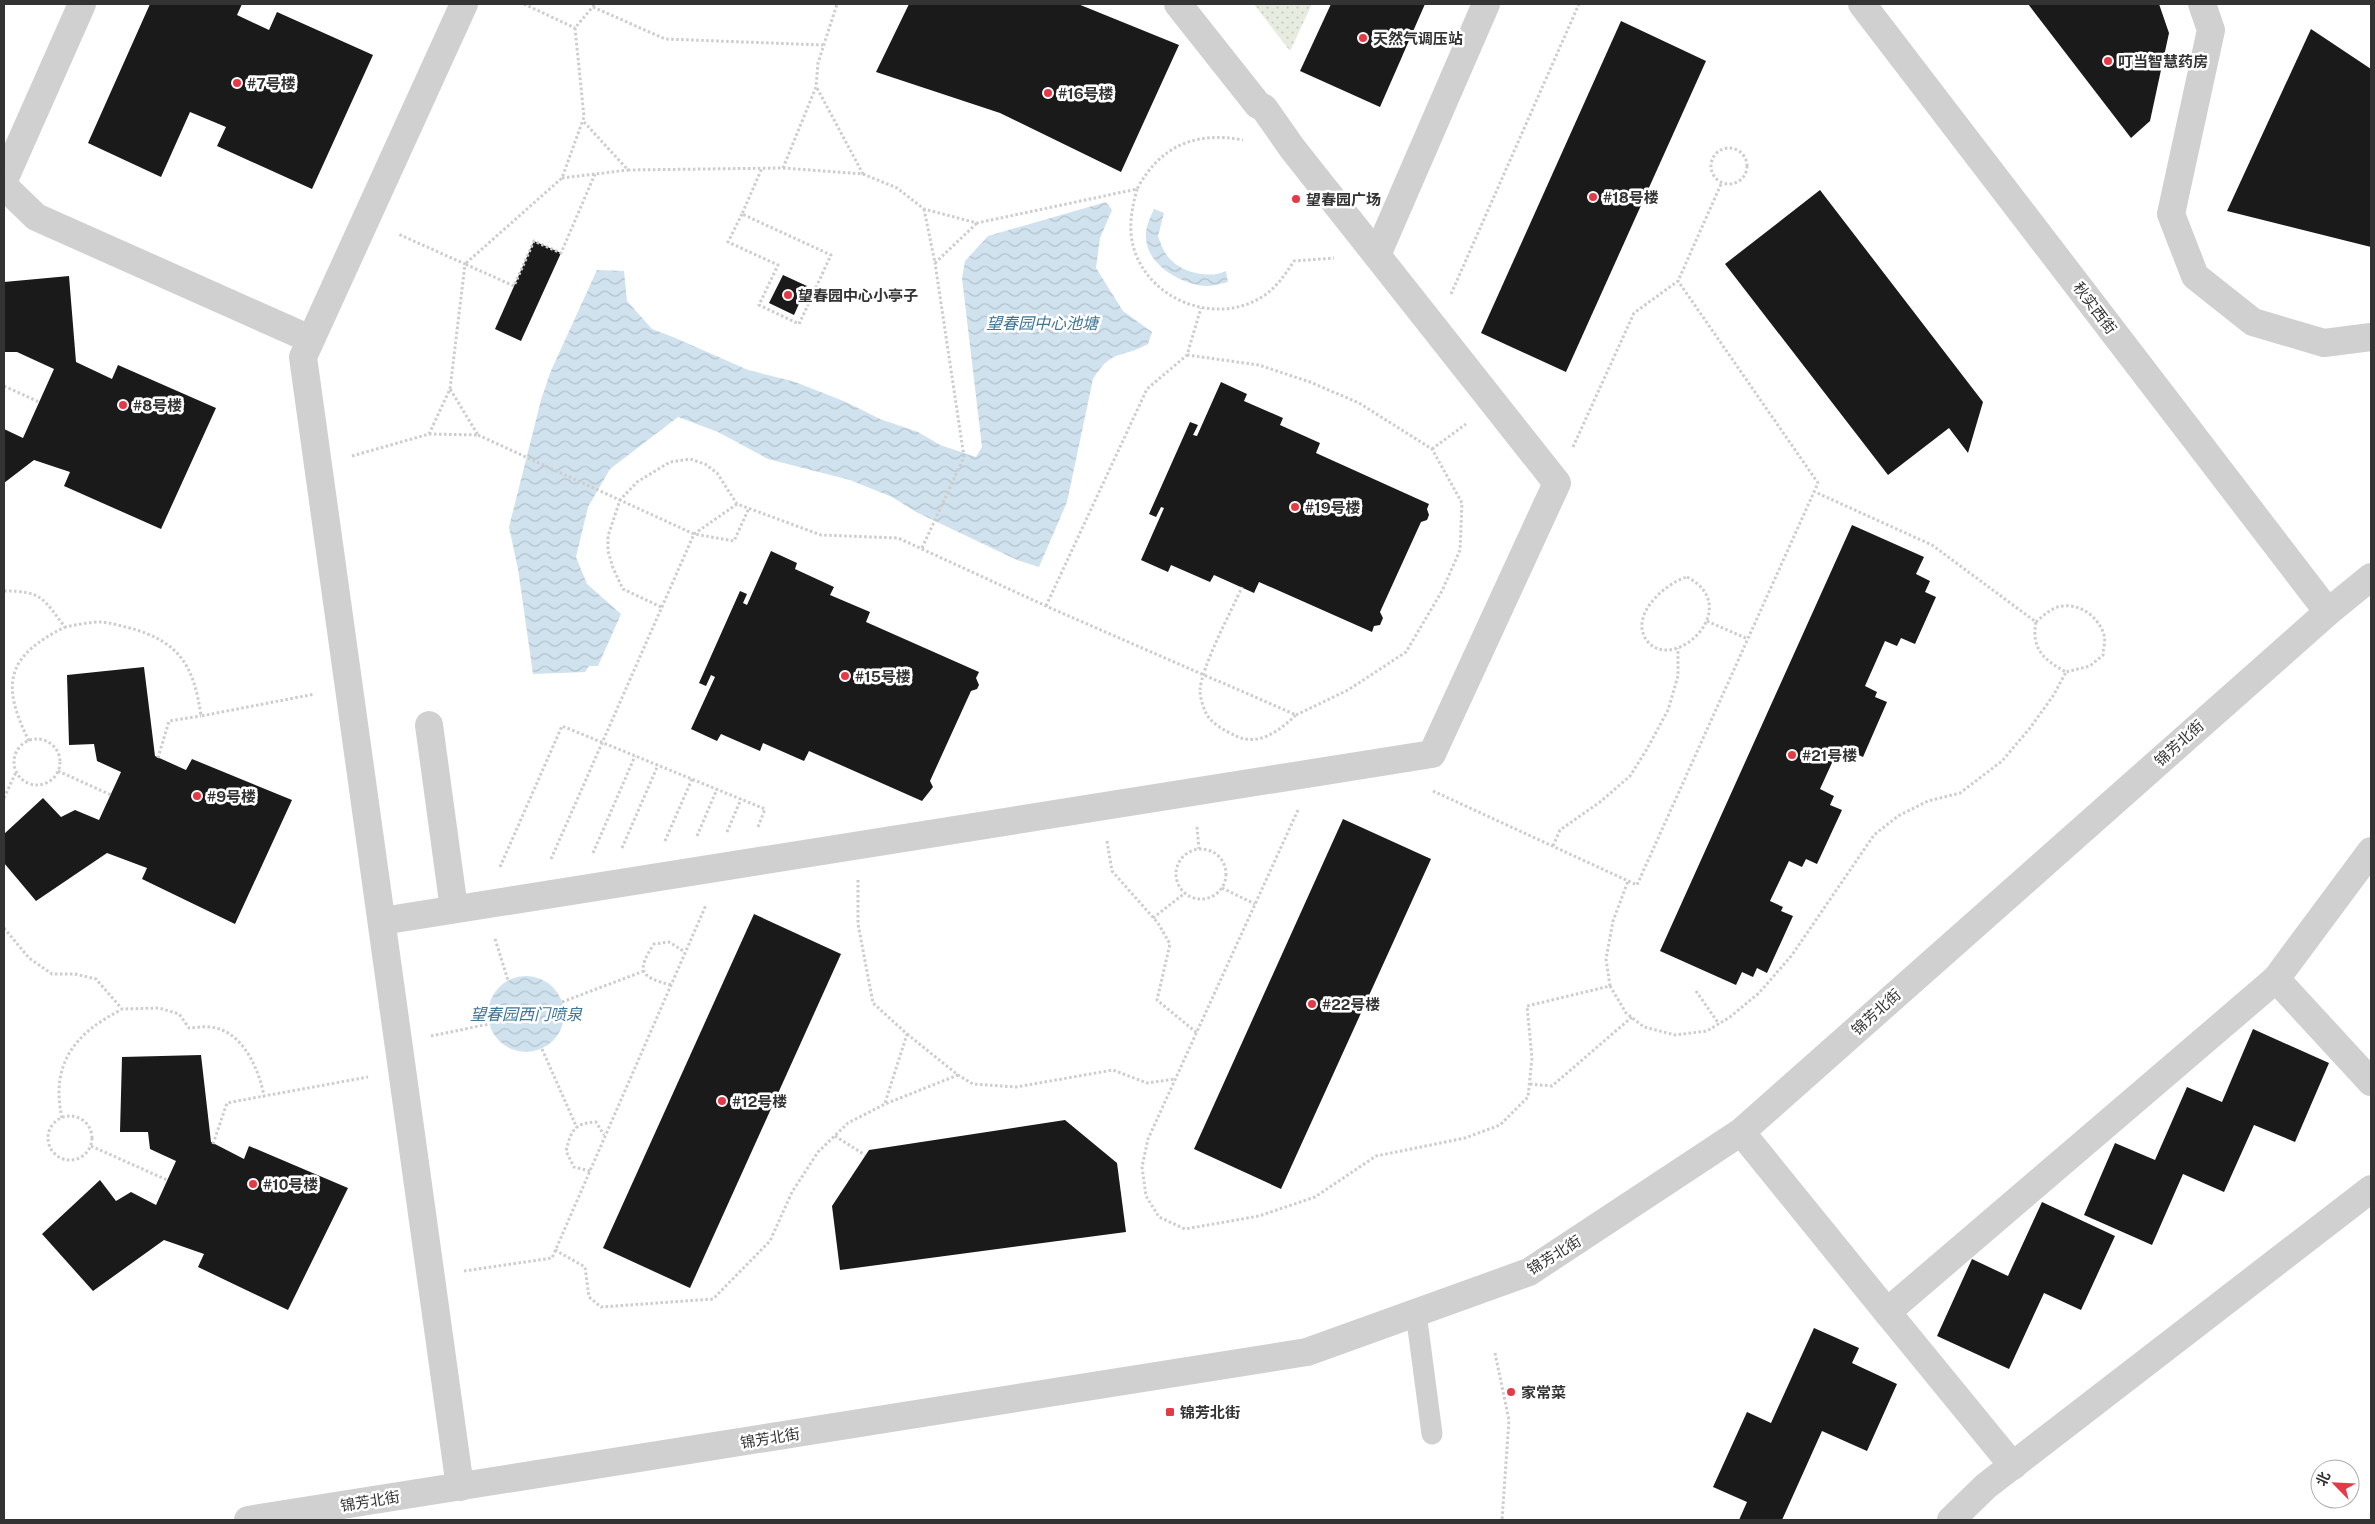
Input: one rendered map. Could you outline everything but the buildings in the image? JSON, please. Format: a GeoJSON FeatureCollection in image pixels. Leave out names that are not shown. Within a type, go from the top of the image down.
{"type":"FeatureCollection","features":[{"type":"Feature","properties":{"kind":"street"},"geometry":{"type":"LineString","coordinates":[[4,180],[82,4]]}},
{"type":"Feature","properties":{"kind":"street"},"geometry":{"type":"LineString","coordinates":[[460,1487],[302,357],[464,4]]}},
{"type":"Feature","properties":{"kind":"street"},"geometry":{"type":"LineString","coordinates":[[382,921],[1432,754],[1557,483],[1292,148],[1264,108],[1258,105],[1178,4]]}},
{"type":"Feature","properties":{"kind":"street"},"geometry":{"type":"LineString","coordinates":[[1377,255],[1486,4]]}},
{"type":"Feature","properties":{"kind":"street","name":"秋实西街"},"geometry":{"type":"LineString","coordinates":[[1862,4],[2328,612]]}},
{"type":"Feature","properties":{"kind":"street"},"geometry":{"type":"LineString","coordinates":[[2202,4],[2211,30],[2171,214],[2195,276],[2253,322],[2324,343],[2371,337]]}},
{"type":"Feature","properties":{"kind":"street"},"geometry":{"type":"LineString","coordinates":[[4,186],[36,217],[310,339]]}},
{"type":"Feature","properties":{"kind":"street","name":"锦芳北街"},"geometry":{"type":"LineString","coordinates":[[248,1520],[1307,1352],[1529,1272],[1742,1132],[2328,612],[2371,577]]}},
{"type":"Feature","properties":{"kind":"street"},"geometry":{"type":"LineString","coordinates":[[429,725],[454,909]]}},
{"type":"Feature","properties":{"kind":"street"},"geometry":{"type":"LineString","coordinates":[[1887,1312],[2276,980],[2371,851]]}},
{"type":"Feature","properties":{"kind":"street"},"geometry":{"type":"LineString","coordinates":[[2276,980],[2371,1082]]}},
{"type":"Feature","properties":{"kind":"street"},"geometry":{"type":"LineString","coordinates":[[1742,1132],[2013,1466]]}},
{"type":"Feature","properties":{"kind":"street"},"geometry":{"type":"LineString","coordinates":[[1951,1520],[1986,1486],[2371,1189]]}},
{"type":"Feature","properties":{"kind":"lane"},"geometry":{"type":"LineString","coordinates":[[1416,1314],[1432,1434]]}},
{"type":"Feature","properties":{"kind":"path"},"geometry":{"type":"LineString","coordinates":[[524,4],[575,28]]}},
{"type":"Feature","properties":{"kind":"path"},"geometry":{"type":"LineString","coordinates":[[783,168],[816,87],[818,63],[837,4]]}},
{"type":"Feature","properties":{"kind":"path"},"geometry":{"type":"LineString","coordinates":[[1435,330],[1579,4]]}},
{"type":"Feature","properties":{"kind":"path"},"geometry":{"type":"LineString","coordinates":[[429,434],[450,389],[465,264],[562,178],[583,122],[575,28],[594,5],[666,39],[823,45]]}},
{"type":"Feature","properties":{"kind":"path"},"geometry":{"type":"LineString","coordinates":[[816,87],[862,174]]}},
{"type":"Feature","properties":{"kind":"path"},"geometry":{"type":"LineString","coordinates":[[583,122],[628,170]]}},
{"type":"Feature","properties":{"kind":"path"},"geometry":{"type":"LineString","coordinates":[[1292,148],[1223,136],[1203,137],[1178,146],[1156,161],[1145,174],[1137,189],[1131,211],[1131,227],[1138,258],[1150,278],[1164,292],[1181,302],[1201,308],[1221,310],[1242,306],[1261,297],[1281,281],[1294,261],[1377,255]]}},
{"type":"Feature","properties":{"kind":"path"},"geometry":{"type":"LineString","coordinates":[[1734,148],[1740,151],[1746,160],[1746,172],[1739,181],[1734,183],[1722,182],[1714,174],[1711,162],[1718,152],[1734,148]]}},
{"type":"Feature","properties":{"kind":"path"},"geometry":{"type":"LineString","coordinates":[[562,178],[628,170],[762,168],[862,174],[897,188],[924,209],[977,223],[1137,189]]}},
{"type":"Feature","properties":{"kind":"path"},"geometry":{"type":"LineString","coordinates":[[742,214],[831,255],[799,324],[759,305],[778,265],[728,242],[762,168]]}},
{"type":"Feature","properties":{"kind":"path"},"geometry":{"type":"LineString","coordinates":[[365,219],[514,286],[534,241],[560,253],[595,174]]}},
{"type":"Feature","properties":{"kind":"path"},"geometry":{"type":"LineString","coordinates":[[1557,483],[1634,313],[1678,281],[1722,182]]}},
{"type":"Feature","properties":{"kind":"path"},"geometry":{"type":"LineString","coordinates":[[922,548],[964,457],[935,264],[924,209]]}},
{"type":"Feature","properties":{"kind":"path"},"geometry":{"type":"LineString","coordinates":[[935,264],[977,223]]}},
{"type":"Feature","properties":{"kind":"path"},"geometry":{"type":"LineString","coordinates":[[1428,788],[1637,885],[1818,483],[1678,281]]}},
{"type":"Feature","properties":{"kind":"path"},"geometry":{"type":"LineString","coordinates":[[1046,606],[1147,389],[1187,355],[1201,308]]}},
{"type":"Feature","properties":{"kind":"path"},"geometry":{"type":"LineString","coordinates":[[1187,355],[1259,365],[1310,382],[1359,403],[1432,450],[1462,503],[1460,550],[1442,591],[1406,652],[1348,690],[1296,715],[1282,729],[1264,738],[1243,740],[1222,729],[1206,714],[1200,692],[1203,674],[1242,587]]}},
{"type":"Feature","properties":{"kind":"path"},"geometry":{"type":"LineString","coordinates":[[4,386],[39,402]]}},
{"type":"Feature","properties":{"kind":"path"},"geometry":{"type":"LineString","coordinates":[[450,389],[478,435]]}},
{"type":"Feature","properties":{"kind":"path"},"geometry":{"type":"LineString","coordinates":[[1432,450],[1494,403]]}},
{"type":"Feature","properties":{"kind":"path"},"geometry":{"type":"LineString","coordinates":[[318,466],[429,434],[478,435],[694,534],[734,541],[749,508]]}},
{"type":"Feature","properties":{"kind":"path"},"geometry":{"type":"LineString","coordinates":[[661,607],[623,589],[613,568],[608,551],[608,536],[620,500],[637,482],[670,462],[690,459],[705,464],[717,473],[738,504],[822,535],[898,538],[1046,606],[1296,715]]}},
{"type":"Feature","properties":{"kind":"path"},"geometry":{"type":"LineString","coordinates":[[1815,492],[1932,545],[2036,622]]}},
{"type":"Feature","properties":{"kind":"path"},"geometry":{"type":"LineString","coordinates":[[535,896],[601,742],[694,534],[738,504]]}},
{"type":"Feature","properties":{"kind":"path"},"geometry":{"type":"LineString","coordinates":[[1687,577],[1695,581],[1708,595],[1710,607],[1707,621],[1700,633],[1678,648],[1666,650],[1651,645],[1645,639],[1643,629],[1644,618],[1655,596],[1676,580],[1687,577]]}},
{"type":"Feature","properties":{"kind":"path"},"geometry":{"type":"LineString","coordinates":[[4,592],[19,591],[40,596],[66,627]]}},
{"type":"Feature","properties":{"kind":"path"},"geometry":{"type":"LineString","coordinates":[[2062,606],[2080,608],[2096,619],[2105,637],[2103,655],[2090,666],[2066,672],[2046,661],[2036,644],[2034,633],[2036,622],[2048,611],[2062,606]]}},
{"type":"Feature","properties":{"kind":"path"},"geometry":{"type":"LineString","coordinates":[[1707,621],[1748,639]]}},
{"type":"Feature","properties":{"kind":"path"},"geometry":{"type":"LineString","coordinates":[[7,688],[9,674],[19,658],[38,641],[66,627],[100,622],[157,637],[175,649],[188,669],[197,692],[200,716]]}},
{"type":"Feature","properties":{"kind":"path"},"geometry":{"type":"LineString","coordinates":[[1553,846],[1560,830],[1600,802],[1630,776],[1668,710],[1678,676],[1678,648]]}},
{"type":"Feature","properties":{"kind":"path"},"geometry":{"type":"LineString","coordinates":[[1628,881],[1613,921],[1606,960],[1610,986],[1626,1012],[1644,1027],[1675,1035],[1706,1031],[1720,1024],[1759,993],[1792,955],[1874,835],[1898,816],[1928,801],[1960,793],[2002,760],[2042,712],[2066,672]]}},
{"type":"Feature","properties":{"kind":"path"},"geometry":{"type":"LineString","coordinates":[[158,758],[169,721],[349,688]]}},
{"type":"Feature","properties":{"kind":"path"},"geometry":{"type":"LineString","coordinates":[[8,701],[14,719],[30,740]]}},
{"type":"Feature","properties":{"kind":"path"},"geometry":{"type":"LineString","coordinates":[[508,980],[484,905],[562,726],[765,809]]}},
{"type":"Feature","properties":{"kind":"path"},"geometry":{"type":"LineString","coordinates":[[4,798],[16,771],[16,752],[20,746],[30,740],[42,739],[56,747],[61,762],[58,771],[50,781],[36,785],[22,780],[16,771]]}},
{"type":"Feature","properties":{"kind":"path"},"geometry":{"type":"LineString","coordinates":[[577,890],[635,756]]}},
{"type":"Feature","properties":{"kind":"path"},"geometry":{"type":"LineString","coordinates":[[606,885],[658,765]]}},
{"type":"Feature","properties":{"kind":"path"},"geometry":{"type":"LineString","coordinates":[[58,771],[111,795]]}},
{"type":"Feature","properties":{"kind":"path"},"geometry":{"type":"LineString","coordinates":[[1315,773],[1148,1139],[1142,1167],[1146,1196],[1159,1217],[1185,1228],[1259,1216],[1315,1197],[1376,1156],[1466,1138],[1500,1125],[1528,1097],[1532,1058],[1527,1006],[1610,986]]}},
{"type":"Feature","properties":{"kind":"path"},"geometry":{"type":"LineString","coordinates":[[649,879],[692,779]]}},
{"type":"Feature","properties":{"kind":"path"},"geometry":{"type":"LineString","coordinates":[[681,874],[717,789]]}},
{"type":"Feature","properties":{"kind":"path"},"geometry":{"type":"LineString","coordinates":[[1102,806],[1112,871],[1153,918],[1170,944],[1157,1000],[1197,1033]]}},
{"type":"Feature","properties":{"kind":"path"},"geometry":{"type":"LineString","coordinates":[[858,845],[858,924],[873,1003],[907,1034],[958,1075],[973,1084],[1016,1087],[1113,1070],[1147,1083],[1176,1078]]}},
{"type":"Feature","properties":{"kind":"path"},"geometry":{"type":"LineString","coordinates":[[1199,849],[1214,852],[1225,865],[1226,881],[1222,888],[1208,898],[1191,897],[1185,893],[1176,878],[1176,870],[1184,856],[1199,849]]}},
{"type":"Feature","properties":{"kind":"path"},"geometry":{"type":"LineString","coordinates":[[431,1275],[552,1258],[723,867]]}},
{"type":"Feature","properties":{"kind":"path"},"geometry":{"type":"LineString","coordinates":[[1222,888],[1256,904]]}},
{"type":"Feature","properties":{"kind":"path"},"geometry":{"type":"LineString","coordinates":[[1153,918],[1185,893]]}},
{"type":"Feature","properties":{"kind":"path"},"geometry":{"type":"LineString","coordinates":[[4,928],[23,952],[37,964],[52,974],[75,974],[96,979],[122,1010]]}},
{"type":"Feature","properties":{"kind":"path"},"geometry":{"type":"LineString","coordinates":[[671,985],[652,980],[644,972],[643,961],[654,944],[669,942],[685,952]]}},
{"type":"Feature","properties":{"kind":"path"},"geometry":{"type":"LineString","coordinates":[[562,1002],[644,972]]}},
{"type":"Feature","properties":{"kind":"path"},"geometry":{"type":"LineString","coordinates":[[1696,991],[1720,1024]]}},
{"type":"Feature","properties":{"kind":"path"},"geometry":{"type":"LineString","coordinates":[[62,1118],[58,1100],[59,1079],[67,1056],[80,1037],[101,1020],[122,1010],[159,1008],[179,1014],[189,1028],[210,1027],[234,1036],[260,1076],[264,1096]]}},
{"type":"Feature","properties":{"kind":"path"},"geometry":{"type":"LineString","coordinates":[[1530,1084],[1552,1086],[1632,1017]]}},
{"type":"Feature","properties":{"kind":"path"},"geometry":{"type":"LineString","coordinates":[[399,1044],[489,1024]]}},
{"type":"Feature","properties":{"kind":"path"},"geometry":{"type":"LineString","coordinates":[[884,1104],[907,1034]]}},
{"type":"Feature","properties":{"kind":"path"},"geometry":{"type":"LineString","coordinates":[[542,1049],[576,1128]]}},
{"type":"Feature","properties":{"kind":"path"},"geometry":{"type":"LineString","coordinates":[[213,1144],[227,1103],[403,1071]]}},
{"type":"Feature","properties":{"kind":"path"},"geometry":{"type":"LineString","coordinates":[[555,1250],[585,1267],[589,1297],[601,1306],[713,1299],[770,1241],[792,1192],[818,1152],[848,1123],[884,1104],[958,1075]]}},
{"type":"Feature","properties":{"kind":"path"},"geometry":{"type":"LineString","coordinates":[[75,1117],[86,1123],[92,1135],[91,1146],[84,1156],[70,1160],[56,1155],[51,1149],[48,1134],[56,1122],[62,1118],[75,1117]]}},
{"type":"Feature","properties":{"kind":"path"},"geometry":{"type":"LineString","coordinates":[[590,1171],[574,1166],[566,1150],[571,1133],[582,1123],[596,1122],[604,1136]]}},
{"type":"Feature","properties":{"kind":"path"},"geometry":{"type":"LineString","coordinates":[[835,1136],[865,1155]]}},
{"type":"Feature","properties":{"kind":"path"},"geometry":{"type":"LineString","coordinates":[[91,1146],[168,1180]]}},
{"type":"Feature","properties":{"kind":"path"},"geometry":{"type":"LineString","coordinates":[[1495,1353],[1510,1420],[1502,1520]]}},
{"type":"Feature","properties":{"kind":"shaded area"},"geometry":{"type":"Polygon","coordinates":[[[1254,4],[1312,4],[1290,51],[1254,4]]]}},
{"type":"Feature","properties":{"kind":"water","name":"望春园中心池塘"},"geometry":{"type":"Polygon","coordinates":[[[1106,202],[1112,210],[1100,238],[1096,268],[1123,311],[1152,332],[1148,344],[1112,358],[1100,369],[1093,379],[1067,502],[1039,567],[1017,560],[916,512],[892,497],[850,480],[768,459],[718,432],[678,417],[610,469],[588,507],[576,557],[587,584],[621,614],[598,666],[589,666],[585,672],[533,674],[518,569],[509,527],[541,400],[550,373],[597,270],[624,271],[627,301],[652,329],[748,370],[795,382],[846,402],[880,419],[918,432],[940,445],[976,457],[982,447],[962,278],[965,261],[988,236],[1106,202]]]}},
{"type":"Feature","properties":{"kind":"water"},"geometry":{"type":"Polygon","coordinates":[[[1154,209],[1164,213],[1158,236],[1165,252],[1176,265],[1189,271],[1205,274],[1226,271],[1228,282],[1208,286],[1196,284],[1176,277],[1159,265],[1152,257],[1146,238],[1149,219],[1154,209]]]}},
{"type":"Feature","properties":{"kind":"water","name":"望春园西门喷泉"},"geometry":{"type":"Polygon","coordinates":[[[526,976],[541,979],[553,987],[561,999],[564,1014],[561,1029],[553,1041],[541,1049],[526,1052],[511,1049],[499,1041],[491,1029],[488,1014],[491,999],[499,987],[511,979],[526,976]]]}},
{"type":"Feature","properties":{"kind":"place","name":"天然气调压站"},"geometry":{"type":"Point","coordinates":[1363,38]}},
{"type":"Feature","properties":{"kind":"place","name":"叮当智慧药房"},"geometry":{"type":"Point","coordinates":[2108,61]}},
{"type":"Feature","properties":{"kind":"place","name":"#7号楼"},"geometry":{"type":"Point","coordinates":[237,83]}},
{"type":"Feature","properties":{"kind":"place","name":"#16号楼"},"geometry":{"type":"Point","coordinates":[1048,93]}},
{"type":"Feature","properties":{"kind":"place","name":"#18号楼"},"geometry":{"type":"Point","coordinates":[1593,197]}},
{"type":"Feature","properties":{"kind":"place","name":"望春园广场"},"geometry":{"type":"Point","coordinates":[1296,199]}},
{"type":"Feature","properties":{"kind":"place","name":"望春园中心小亭子"},"geometry":{"type":"Point","coordinates":[788,295]}},
{"type":"Feature","properties":{"kind":"place","name":"#8号楼"},"geometry":{"type":"Point","coordinates":[123,405]}},
{"type":"Feature","properties":{"kind":"place","name":"#19号楼"},"geometry":{"type":"Point","coordinates":[1295,507]}},
{"type":"Feature","properties":{"kind":"place","name":"#15号楼"},"geometry":{"type":"Point","coordinates":[845,676]}},
{"type":"Feature","properties":{"kind":"place","name":"#21号楼"},"geometry":{"type":"Point","coordinates":[1792,755]}},
{"type":"Feature","properties":{"kind":"place","name":"#9号楼"},"geometry":{"type":"Point","coordinates":[197,796]}},
{"type":"Feature","properties":{"kind":"place","name":"#22号楼"},"geometry":{"type":"Point","coordinates":[1312,1004]}},
{"type":"Feature","properties":{"kind":"place","name":"#12号楼"},"geometry":{"type":"Point","coordinates":[722,1101]}},
{"type":"Feature","properties":{"kind":"place","name":"#10号楼"},"geometry":{"type":"Point","coordinates":[253,1184]}},
{"type":"Feature","properties":{"kind":"place","name":"家常菜"},"geometry":{"type":"Point","coordinates":[1511,1392]}},
{"type":"Feature","properties":{"kind":"place","name":"锦芳北街"},"geometry":{"type":"Point","coordinates":[1170,1412]}}]}
